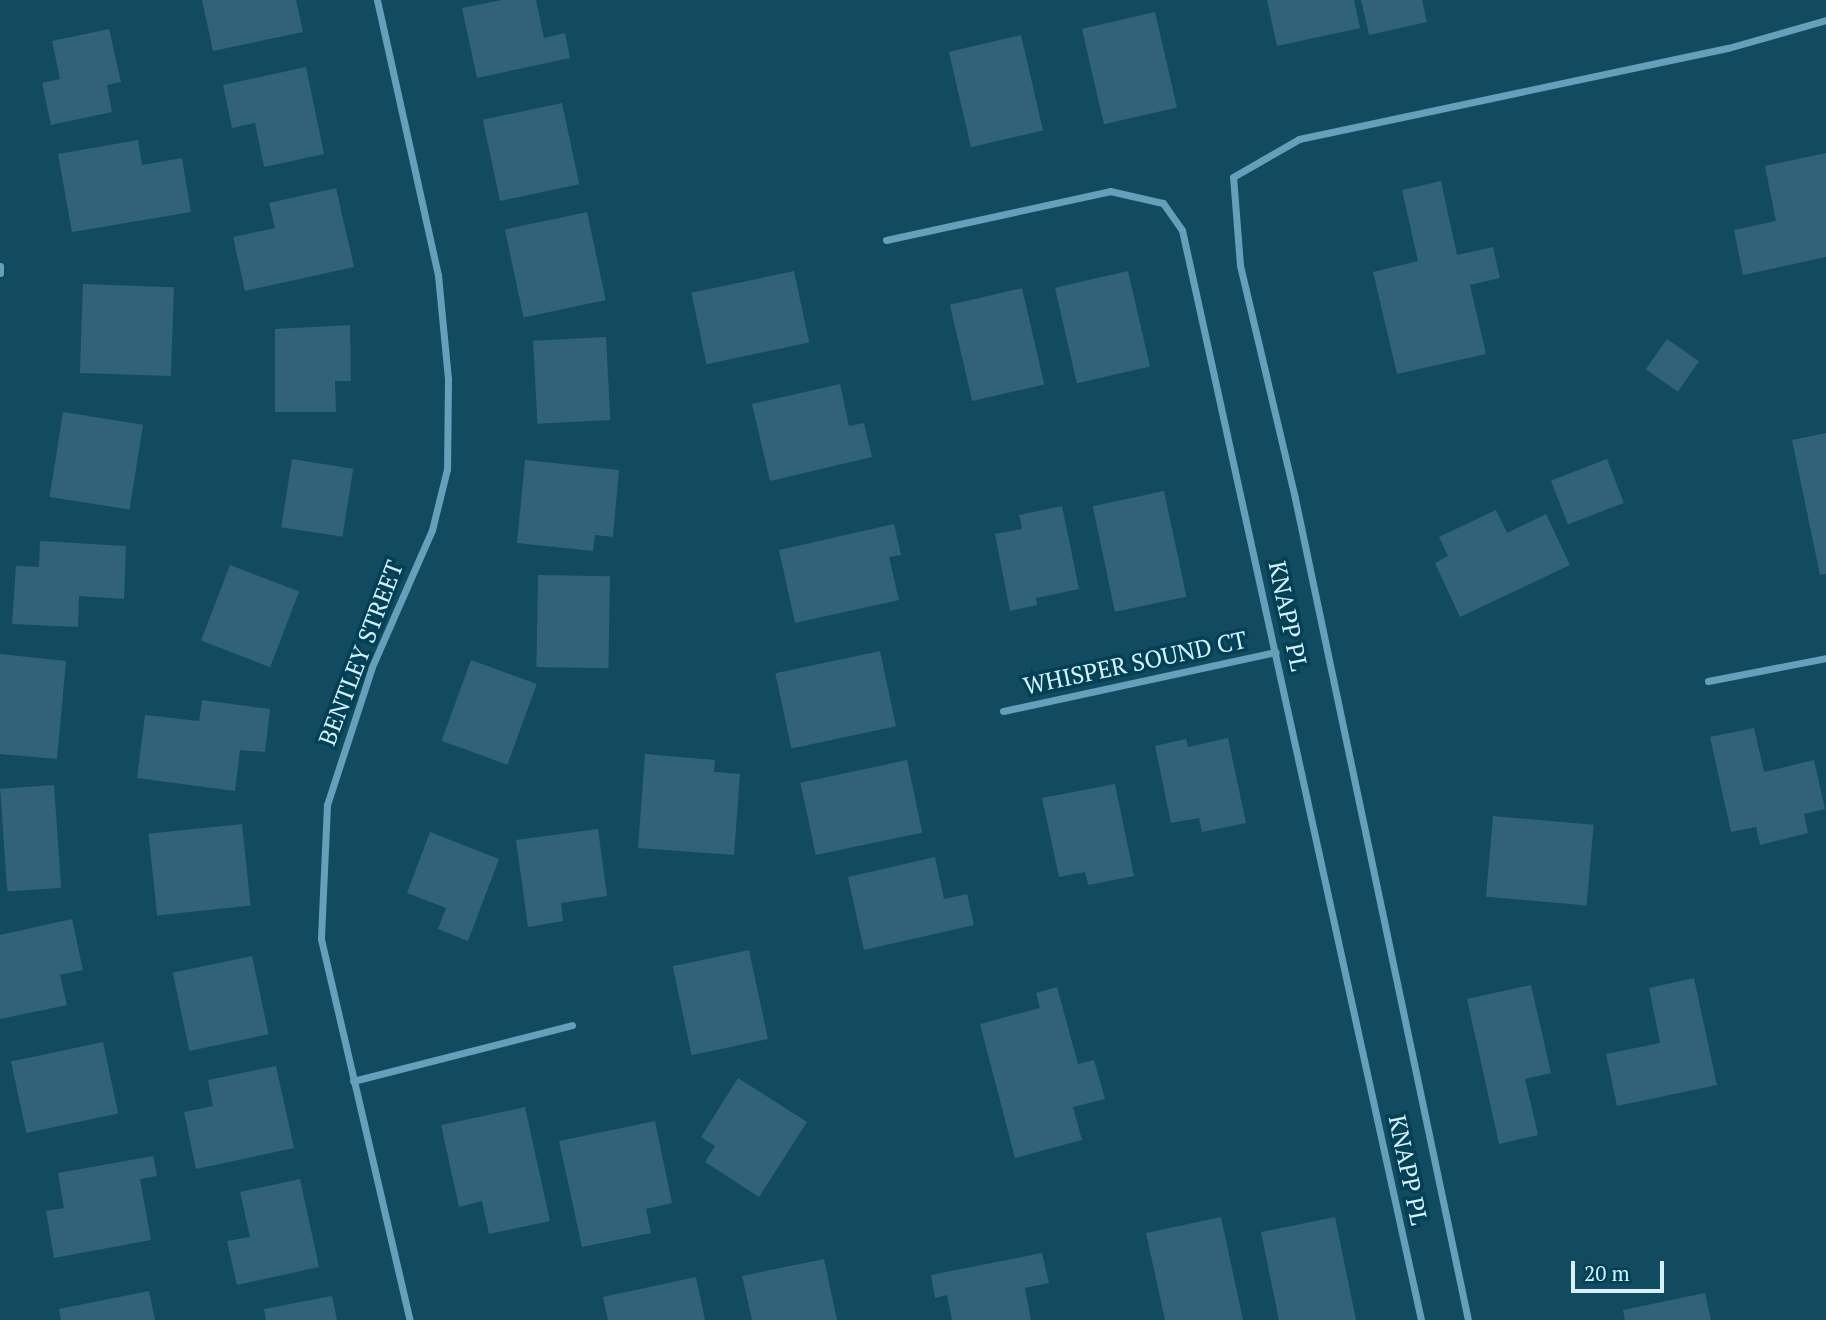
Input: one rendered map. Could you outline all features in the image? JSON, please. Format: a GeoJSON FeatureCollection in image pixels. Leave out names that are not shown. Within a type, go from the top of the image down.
{"type":"FeatureCollection","features":[{"type":"Feature","properties":{"kind":"street","name":"BENTLEY STREET"},"geometry":{"type":"LineString","coordinates":[[377,0],[438,275],[448,379],[447,469],[432,530],[372,667],[327,805],[321,939],[411,1320]]}},
{"type":"Feature","properties":{"kind":"street"},"geometry":{"type":"LineString","coordinates":[[1468,1320],[1295,498],[1240,265],[1233,177],[1299,139],[1728,48],[1826,20]]}},
{"type":"Feature","properties":{"kind":"street","name":"KNAPP PL"},"geometry":{"type":"LineString","coordinates":[[886,240],[1110,191],[1163,203],[1182,230],[1195,276],[1421,1320]]}},
{"type":"Feature","properties":{"kind":"street"},"geometry":{"type":"LineString","coordinates":[[0,266],[0,273]]}},
{"type":"Feature","properties":{"kind":"street","name":"WHISPER SOUND CT"},"geometry":{"type":"LineString","coordinates":[[1003,711],[1276,652]]}},
{"type":"Feature","properties":{"kind":"street"},"geometry":{"type":"LineString","coordinates":[[1708,681],[1826,658]]}},
{"type":"Feature","properties":{"kind":"street"},"geometry":{"type":"LineString","coordinates":[[353,1080],[572,1025]]}},
{"type":"Feature","properties":{"kind":"building"},"geometry":{"type":"Polygon","coordinates":[[[202,0],[296,0],[303,32],[213,51],[202,0]]]}},
{"type":"Feature","properties":{"kind":"building"},"geometry":{"type":"Polygon","coordinates":[[[502,0],[536,0],[544,38],[565,33],[570,58],[477,78],[462,8],[502,0]]]}},
{"type":"Feature","properties":{"kind":"building"},"geometry":{"type":"Polygon","coordinates":[[[1267,0],[1354,0],[1360,28],[1277,46],[1267,0]]]}},
{"type":"Feature","properties":{"kind":"building"},"geometry":{"type":"Polygon","coordinates":[[[1361,0],[1422,0],[1427,22],[1369,35],[1361,0]]]}},
{"type":"Feature","properties":{"kind":"building"},"geometry":{"type":"Polygon","coordinates":[[[1155,12],[1177,107],[1104,124],[1082,29],[1155,12]]]}},
{"type":"Feature","properties":{"kind":"building"},"geometry":{"type":"Polygon","coordinates":[[[109,29],[121,82],[107,85],[112,112],[51,125],[42,83],[60,79],[52,41],[109,29]]]}},
{"type":"Feature","properties":{"kind":"building"},"geometry":{"type":"Polygon","coordinates":[[[1021,35],[1043,130],[971,147],[949,52],[1021,35]]]}},
{"type":"Feature","properties":{"kind":"building"},"geometry":{"type":"Polygon","coordinates":[[[306,67],[324,154],[264,167],[255,123],[232,128],[223,85],[306,67]]]}},
{"type":"Feature","properties":{"kind":"building"},"geometry":{"type":"Polygon","coordinates":[[[562,103],[579,184],[500,201],[483,120],[562,103]]]}},
{"type":"Feature","properties":{"kind":"building"},"geometry":{"type":"Polygon","coordinates":[[[138,140],[142,165],[182,158],[191,212],[72,232],[58,154],[138,140]]]}},
{"type":"Feature","properties":{"kind":"building"},"geometry":{"type":"Polygon","coordinates":[[[1826,153],[1826,257],[1743,275],[1734,230],[1776,221],[1765,166],[1826,153]]]}},
{"type":"Feature","properties":{"kind":"building"},"geometry":{"type":"Polygon","coordinates":[[[1441,181],[1457,255],[1493,247],[1500,278],[1470,285],[1486,354],[1397,374],[1373,272],[1418,261],[1402,190],[1441,181]]]}},
{"type":"Feature","properties":{"kind":"building"},"geometry":{"type":"Polygon","coordinates":[[[336,188],[354,267],[245,291],[233,237],[275,228],[269,203],[336,188]]]}},
{"type":"Feature","properties":{"kind":"building"},"geometry":{"type":"Polygon","coordinates":[[[587,212],[606,300],[524,317],[505,229],[587,212]]]}},
{"type":"Feature","properties":{"kind":"building"},"geometry":{"type":"Polygon","coordinates":[[[794,271],[809,342],[706,364],[691,293],[794,271]]]}},
{"type":"Feature","properties":{"kind":"building"},"geometry":{"type":"Polygon","coordinates":[[[1128,271],[1150,366],[1077,383],[1055,288],[1128,271]]]}},
{"type":"Feature","properties":{"kind":"building"},"geometry":{"type":"Polygon","coordinates":[[[83,284],[174,287],[171,376],[80,373],[83,284]]]}},
{"type":"Feature","properties":{"kind":"building"},"geometry":{"type":"Polygon","coordinates":[[[1022,288],[1044,384],[972,401],[950,305],[1022,288]]]}},
{"type":"Feature","properties":{"kind":"building"},"geometry":{"type":"Polygon","coordinates":[[[350,325],[351,381],[335,381],[336,412],[275,412],[275,329],[350,325]]]}},
{"type":"Feature","properties":{"kind":"building"},"geometry":{"type":"Polygon","coordinates":[[[606,337],[610,420],[537,424],[533,341],[606,337]]]}},
{"type":"Feature","properties":{"kind":"building"},"geometry":{"type":"Polygon","coordinates":[[[1667,339],[1699,361],[1678,392],[1646,369],[1667,339]]]}},
{"type":"Feature","properties":{"kind":"building"},"geometry":{"type":"Polygon","coordinates":[[[840,384],[849,426],[864,423],[872,457],[770,481],[752,404],[840,384]]]}},
{"type":"Feature","properties":{"kind":"building"},"geometry":{"type":"Polygon","coordinates":[[[63,412],[143,425],[130,510],[50,497],[63,412]]]}},
{"type":"Feature","properties":{"kind":"building"},"geometry":{"type":"Polygon","coordinates":[[[1826,433],[1826,574],[1820,575],[1792,440],[1826,433]]]}},
{"type":"Feature","properties":{"kind":"building"},"geometry":{"type":"Polygon","coordinates":[[[292,459],[353,469],[342,537],[281,527],[292,459]]]}},
{"type":"Feature","properties":{"kind":"building"},"geometry":{"type":"Polygon","coordinates":[[[1607,459],[1624,503],[1568,524],[1551,481],[1607,459]]]}},
{"type":"Feature","properties":{"kind":"building"},"geometry":{"type":"Polygon","coordinates":[[[525,460],[619,470],[613,537],[595,535],[593,551],[517,543],[525,460]]]}},
{"type":"Feature","properties":{"kind":"building"},"geometry":{"type":"Polygon","coordinates":[[[1164,491],[1186,597],[1115,612],[1093,506],[1164,491]]]}},
{"type":"Feature","properties":{"kind":"building"},"geometry":{"type":"Polygon","coordinates":[[[1062,506],[1079,589],[1036,598],[1037,605],[1010,611],[995,534],[1022,529],[1019,515],[1062,506]]]}},
{"type":"Feature","properties":{"kind":"building"},"geometry":{"type":"Polygon","coordinates":[[[1496,510],[1507,533],[1546,514],[1570,565],[1460,617],[1435,563],[1448,556],[1439,537],[1496,510]]]}},
{"type":"Feature","properties":{"kind":"building"},"geometry":{"type":"Polygon","coordinates":[[[894,524],[901,555],[889,557],[899,600],[795,623],[779,550],[894,524]]]}},
{"type":"Feature","properties":{"kind":"building"},"geometry":{"type":"Polygon","coordinates":[[[40,541],[126,546],[124,599],[79,596],[78,627],[12,624],[16,566],[39,567],[40,541]]]}},
{"type":"Feature","properties":{"kind":"building"},"geometry":{"type":"Polygon","coordinates":[[[230,565],[299,592],[270,667],[201,641],[230,565]]]}},
{"type":"Feature","properties":{"kind":"building"},"geometry":{"type":"Polygon","coordinates":[[[538,575],[610,576],[608,668],[536,667],[538,575]]]}},
{"type":"Feature","properties":{"kind":"building"},"geometry":{"type":"Polygon","coordinates":[[[880,651],[896,726],[791,749],[775,673],[880,651]]]}},
{"type":"Feature","properties":{"kind":"building"},"geometry":{"type":"Polygon","coordinates":[[[0,654],[66,661],[57,759],[0,754],[0,654]]]}},
{"type":"Feature","properties":{"kind":"building"},"geometry":{"type":"Polygon","coordinates":[[[471,660],[537,684],[507,765],[442,741],[471,660]]]}},
{"type":"Feature","properties":{"kind":"building"},"geometry":{"type":"Polygon","coordinates":[[[202,700],[270,709],[265,752],[240,750],[235,791],[137,778],[145,715],[199,721],[202,700]]]}},
{"type":"Feature","properties":{"kind":"building"},"geometry":{"type":"Polygon","coordinates":[[[1754,728],[1764,772],[1814,760],[1825,809],[1804,814],[1808,833],[1760,845],[1756,827],[1731,832],[1710,737],[1754,728]]]}},
{"type":"Feature","properties":{"kind":"building"},"geometry":{"type":"Polygon","coordinates":[[[1228,738],[1246,823],[1202,832],[1199,818],[1171,823],[1155,746],[1186,739],[1188,747],[1228,738]]]}},
{"type":"Feature","properties":{"kind":"building"},"geometry":{"type":"Polygon","coordinates":[[[645,754],[715,760],[714,772],[740,774],[734,855],[638,848],[645,754]]]}},
{"type":"Feature","properties":{"kind":"building"},"geometry":{"type":"Polygon","coordinates":[[[907,760],[922,832],[816,855],[800,783],[907,760]]]}},
{"type":"Feature","properties":{"kind":"building"},"geometry":{"type":"Polygon","coordinates":[[[1115,784],[1134,876],[1088,885],[1085,872],[1059,877],[1042,798],[1115,784]]]}},
{"type":"Feature","properties":{"kind":"building"},"geometry":{"type":"Polygon","coordinates":[[[54,785],[61,888],[7,892],[0,789],[54,785]]]}},
{"type":"Feature","properties":{"kind":"building"},"geometry":{"type":"Polygon","coordinates":[[[1493,816],[1594,825],[1587,905],[1486,897],[1493,816]]]}},
{"type":"Feature","properties":{"kind":"building"},"geometry":{"type":"Polygon","coordinates":[[[242,824],[251,906],[157,915],[149,834],[242,824]]]}},
{"type":"Feature","properties":{"kind":"building"},"geometry":{"type":"Polygon","coordinates":[[[598,829],[607,896],[561,903],[563,921],[528,927],[516,840],[598,829]]]}},
{"type":"Feature","properties":{"kind":"building"},"geometry":{"type":"Polygon","coordinates":[[[430,832],[499,859],[468,941],[438,929],[446,908],[407,893],[430,832]]]}},
{"type":"Feature","properties":{"kind":"building"},"geometry":{"type":"Polygon","coordinates":[[[935,857],[944,899],[967,894],[974,925],[864,950],[848,877],[935,857]]]}},
{"type":"Feature","properties":{"kind":"building"},"geometry":{"type":"Polygon","coordinates":[[[72,919],[83,970],[60,975],[67,1005],[0,1019],[0,935],[72,919]]]}},
{"type":"Feature","properties":{"kind":"building"},"geometry":{"type":"Polygon","coordinates":[[[749,950],[768,1039],[692,1055],[673,966],[749,950]]]}},
{"type":"Feature","properties":{"kind":"building"},"geometry":{"type":"Polygon","coordinates":[[[252,956],[269,1034],[189,1051],[173,973],[252,956]]]}},
{"type":"Feature","properties":{"kind":"building"},"geometry":{"type":"Polygon","coordinates":[[[1694,978],[1717,1085],[1617,1106],[1606,1054],[1660,1043],[1649,988],[1694,978]]]}},
{"type":"Feature","properties":{"kind":"building"},"geometry":{"type":"Polygon","coordinates":[[[1531,985],[1551,1073],[1525,1079],[1538,1135],[1499,1144],[1467,999],[1531,985]]]}},
{"type":"Feature","properties":{"kind":"building"},"geometry":{"type":"Polygon","coordinates":[[[1057,987],[1078,1064],[1094,1060],[1105,1099],[1073,1107],[1082,1140],[1015,1158],[980,1024],[1040,1008],[1036,993],[1057,987]]]}},
{"type":"Feature","properties":{"kind":"building"},"geometry":{"type":"Polygon","coordinates":[[[103,1042],[118,1113],[26,1133],[11,1062],[103,1042]]]}},
{"type":"Feature","properties":{"kind":"building"},"geometry":{"type":"Polygon","coordinates":[[[276,1066],[294,1148],[196,1169],[184,1112],[213,1106],[208,1080],[276,1066]]]}},
{"type":"Feature","properties":{"kind":"building"},"geometry":{"type":"Polygon","coordinates":[[[738,1078],[807,1122],[759,1197],[705,1162],[715,1146],[701,1137],[738,1078]]]}},
{"type":"Feature","properties":{"kind":"building"},"geometry":{"type":"Polygon","coordinates":[[[525,1107],[550,1221],[489,1234],[482,1201],[459,1207],[441,1125],[525,1107]]]}},
{"type":"Feature","properties":{"kind":"building"},"geometry":{"type":"Polygon","coordinates":[[[655,1121],[672,1203],[646,1209],[651,1233],[582,1247],[559,1141],[655,1121]]]}},
{"type":"Feature","properties":{"kind":"building"},"geometry":{"type":"Polygon","coordinates":[[[153,1156],[157,1176],[140,1179],[151,1240],[54,1258],[46,1211],[64,1208],[58,1173],[153,1156]]]}},
{"type":"Feature","properties":{"kind":"building"},"geometry":{"type":"Polygon","coordinates":[[[300,1179],[319,1267],[237,1285],[227,1241],[250,1237],[240,1192],[300,1179]]]}},
{"type":"Feature","properties":{"kind":"building"},"geometry":{"type":"Polygon","coordinates":[[[1221,1217],[1243,1320],[1165,1320],[1146,1233],[1221,1217]]]}},
{"type":"Feature","properties":{"kind":"building"},"geometry":{"type":"Polygon","coordinates":[[[1335,1217],[1356,1320],[1279,1320],[1261,1232],[1335,1217]]]}},
{"type":"Feature","properties":{"kind":"building"},"geometry":{"type":"Polygon","coordinates":[[[1042,1253],[1049,1283],[1025,1288],[1031,1320],[952,1320],[947,1295],[935,1298],[931,1275],[1042,1253]]]}},
{"type":"Feature","properties":{"kind":"building"},"geometry":{"type":"Polygon","coordinates":[[[824,1259],[837,1320],[752,1320],[742,1276],[824,1259]]]}},
{"type":"Feature","properties":{"kind":"building"},"geometry":{"type":"Polygon","coordinates":[[[696,1277],[705,1320],[608,1320],[603,1297],[696,1277]]]}},
{"type":"Feature","properties":{"kind":"building"},"geometry":{"type":"Polygon","coordinates":[[[149,1291],[155,1320],[61,1320],[59,1309],[149,1291]]]}},
{"type":"Feature","properties":{"kind":"building"},"geometry":{"type":"Polygon","coordinates":[[[1705,1293],[1711,1320],[1625,1320],[1623,1310],[1705,1293]]]}},
{"type":"Feature","properties":{"kind":"building"},"geometry":{"type":"Polygon","coordinates":[[[332,1296],[337,1320],[266,1320],[264,1309],[332,1296]]]}}]}
